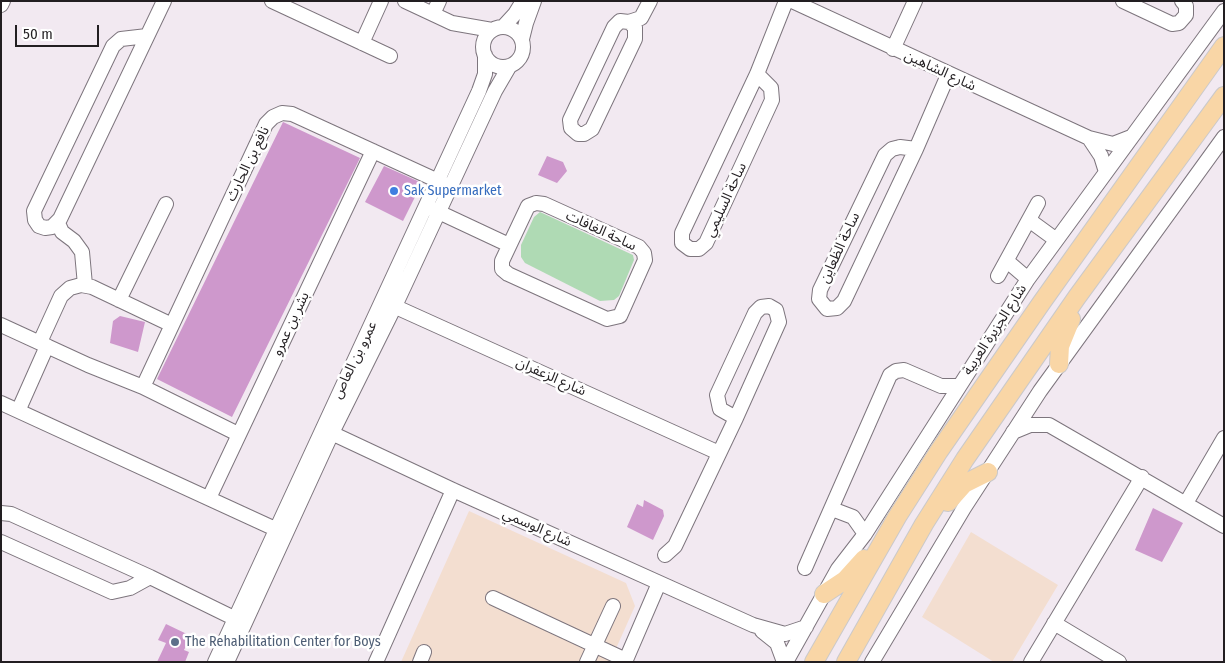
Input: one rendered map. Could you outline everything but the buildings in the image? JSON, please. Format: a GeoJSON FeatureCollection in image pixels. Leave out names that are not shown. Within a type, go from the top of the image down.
{"type":"FeatureCollection","features":[{"type":"Feature","properties":{"kind":"main road","name":"شارع الجزيرة العربية"},"geometry":{"type":"LineString","coordinates":[[814,662],[897,517],[939,451],[1042,302],[1224,46]]}},
{"type":"Feature","properties":{"kind":"main road"},"geometry":{"type":"LineString","coordinates":[[846,662],[924,524],[1014,386],[1224,96]]}},
{"type":"Feature","properties":{"kind":"main road"},"geometry":{"type":"LineString","coordinates":[[1060,364],[1060,346],[1077,297]]}},
{"type":"Feature","properties":{"kind":"main road"},"geometry":{"type":"LineString","coordinates":[[924,524],[938,513],[964,484],[988,472]]}},
{"type":"Feature","properties":{"kind":"main road"},"geometry":{"type":"LineString","coordinates":[[824,594],[852,573],[880,534],[897,517]]}},
{"type":"Feature","properties":{"kind":"street"},"geometry":{"type":"LineString","coordinates":[[1,5],[3,1]]}},
{"type":"Feature","properties":{"kind":"street"},"geometry":{"type":"LineString","coordinates":[[42,227],[52,227],[58,222],[164,1]]}},
{"type":"Feature","properties":{"kind":"street"},"geometry":{"type":"LineString","coordinates":[[272,1],[390,56]]}},
{"type":"Feature","properties":{"kind":"street"},"geometry":{"type":"LineString","coordinates":[[362,43],[381,1]]}},
{"type":"Feature","properties":{"kind":"street"},"geometry":{"type":"LineString","coordinates":[[406,1],[436,7],[484,52],[492,64],[509,66],[522,56],[522,39],[534,1]]}},
{"type":"Feature","properties":{"kind":"street"},"geometry":{"type":"LineString","coordinates":[[484,52],[485,39],[515,14],[523,1]]}},
{"type":"Feature","properties":{"kind":"street"},"geometry":{"type":"LineString","coordinates":[[650,1],[641,18],[629,22],[620,21],[614,27],[571,117],[570,125],[575,132],[584,134],[592,129],[655,1]]}},
{"type":"Feature","properties":{"kind":"street","name":"ساحة السليمي"},"geometry":{"type":"LineString","coordinates":[[756,74],[772,91],[772,100],[706,243],[699,249],[690,250],[682,243],[682,233],[756,74],[786,1]]}},
{"type":"Feature","properties":{"kind":"street","name":"شارع الشاهين"},"geometry":{"type":"LineString","coordinates":[[792,1],[948,75],[1089,138],[1114,144],[1131,137]]}},
{"type":"Feature","properties":{"kind":"street"},"geometry":{"type":"LineString","coordinates":[[893,49],[914,1]]}},
{"type":"Feature","properties":{"kind":"street"},"geometry":{"type":"LineString","coordinates":[[1122,1],[1172,24],[1179,23],[1186,15],[1186,6],[1182,1]]}},
{"type":"Feature","properties":{"kind":"street","name":"شارع الجزيرة العربية"},"geometry":{"type":"LineString","coordinates":[[785,662],[841,565],[864,534],[1028,279],[1055,239],[1224,11]]}},
{"type":"Feature","properties":{"kind":"street"},"geometry":{"type":"LineString","coordinates":[[452,22],[515,30],[522,39]]}},
{"type":"Feature","properties":{"kind":"street"},"geometry":{"type":"LineString","coordinates":[[629,22],[635,28],[636,39]]}},
{"type":"Feature","properties":{"kind":"street"},"geometry":{"type":"LineString","coordinates":[[78,246],[54,237],[35,220],[34,211],[113,46],[121,39],[148,36]]}},
{"type":"Feature","properties":{"kind":"street","name":"عمرو بن العاص"},"geometry":{"type":"LineString","coordinates":[[445,184],[483,82],[484,52]]}},
{"type":"Feature","properties":{"kind":"street","name":"عمرو بن العاص"},"geometry":{"type":"LineString","coordinates":[[215,662],[240,621],[282,533],[327,431],[445,184],[509,66]]}},
{"type":"Feature","properties":{"kind":"street","name":"ساحة الظعاين"},"geometry":{"type":"LineString","coordinates":[[916,149],[909,147],[894,148],[885,155],[820,290],[819,299],[824,307],[834,309],[842,304],[916,149],[948,75]]}},
{"type":"Feature","properties":{"kind":"street","name":"نافع بن الحارث"},"geometry":{"type":"LineString","coordinates":[[143,387],[266,124],[273,117],[282,113],[292,114],[445,184]]}},
{"type":"Feature","properties":{"kind":"street"},"geometry":{"type":"LineString","coordinates":[[873,661],[1040,390],[1224,137]]}},
{"type":"Feature","properties":{"kind":"street"},"geometry":{"type":"LineString","coordinates":[[1089,138],[1101,156],[1106,172]]}},
{"type":"Feature","properties":{"kind":"street","name":"بشر بن عمرو"},"geometry":{"type":"LineString","coordinates":[[209,498],[373,151]]}},
{"type":"Feature","properties":{"kind":"street","name":"ساحة الغافات"},"geometry":{"type":"LineString","coordinates":[[540,203],[639,247],[644,253],[645,260],[623,312],[612,320],[505,272],[502,261],[510,245],[528,206],[540,203]]}},
{"type":"Feature","properties":{"kind":"street"},"geometry":{"type":"LineString","coordinates":[[998,276],[1038,203]]}},
{"type":"Feature","properties":{"kind":"street"},"geometry":{"type":"LineString","coordinates":[[120,300],[166,204]]}},
{"type":"Feature","properties":{"kind":"street"},"geometry":{"type":"LineString","coordinates":[[433,210],[510,245]]}},
{"type":"Feature","properties":{"kind":"street"},"geometry":{"type":"LineString","coordinates":[[1029,220],[1055,239]]}},
{"type":"Feature","properties":{"kind":"street"},"geometry":{"type":"LineString","coordinates":[[58,222],[62,232],[78,246],[84,256],[85,285]]}},
{"type":"Feature","properties":{"kind":"street"},"geometry":{"type":"LineString","coordinates":[[1007,261],[1028,279]]}},
{"type":"Feature","properties":{"kind":"street"},"geometry":{"type":"LineString","coordinates":[[19,409],[61,296],[70,288],[85,285],[172,325]]}},
{"type":"Feature","properties":{"kind":"street","name":"شارع الزعفران"},"geometry":{"type":"LineString","coordinates":[[389,304],[719,453]]}},
{"type":"Feature","properties":{"kind":"street"},"geometry":{"type":"LineString","coordinates":[[665,555],[675,546],[736,418],[779,322],[776,310],[769,306],[761,307],[755,313],[718,391],[716,399],[720,409],[736,418]]}},
{"type":"Feature","properties":{"kind":"street"},"geometry":{"type":"LineString","coordinates":[[1,325],[143,387],[238,434]]}},
{"type":"Feature","properties":{"kind":"street"},"geometry":{"type":"LineString","coordinates":[[805,568],[832,509],[874,407],[890,375],[896,371],[904,370],[941,386],[958,386]]}},
{"type":"Feature","properties":{"kind":"street"},"geometry":{"type":"LineString","coordinates":[[1040,390],[1040,409],[1049,425]]}},
{"type":"Feature","properties":{"kind":"street"},"geometry":{"type":"LineString","coordinates":[[2,404],[19,409],[282,533]]}},
{"type":"Feature","properties":{"kind":"street"},"geometry":{"type":"LineString","coordinates":[[1013,433],[1030,424],[1049,425],[1224,526]]}},
{"type":"Feature","properties":{"kind":"street","name":"شارع الوسمي"},"geometry":{"type":"LineString","coordinates":[[327,431],[753,625],[784,634],[806,627]]}},
{"type":"Feature","properties":{"kind":"street"},"geometry":{"type":"LineString","coordinates":[[1186,503],[1224,438]]}},
{"type":"Feature","properties":{"kind":"street"},"geometry":{"type":"LineString","coordinates":[[1031,662],[1142,477]]}},
{"type":"Feature","properties":{"kind":"street"},"geometry":{"type":"LineString","coordinates":[[376,662],[453,490]]}},
{"type":"Feature","properties":{"kind":"street"},"geometry":{"type":"LineString","coordinates":[[832,509],[853,517],[864,534]]}},
{"type":"Feature","properties":{"kind":"street"},"geometry":{"type":"LineString","coordinates":[[1,513],[11,514],[150,577],[240,621]]}},
{"type":"Feature","properties":{"kind":"street"},"geometry":{"type":"LineString","coordinates":[[1,542],[112,592],[130,588],[150,577]]}},
{"type":"Feature","properties":{"kind":"street"},"geometry":{"type":"LineString","coordinates":[[493,598],[626,661],[659,583]]}},
{"type":"Feature","properties":{"kind":"street"},"geometry":{"type":"LineString","coordinates":[[587,662],[613,606]]}},
{"type":"Feature","properties":{"kind":"street","name":"عمرو بن العاص"},"geometry":{"type":"LineString","coordinates":[[227,662],[240,621]]}},
{"type":"Feature","properties":{"kind":"street"},"geometry":{"type":"LineString","coordinates":[[1054,623],[1119,662]]}},
{"type":"Feature","properties":{"kind":"street","name":"شارع الوسمي"},"geometry":{"type":"LineString","coordinates":[[753,625],[777,643],[785,662]]}},
{"type":"Feature","properties":{"kind":"shaded area"},"geometry":{"type":"Polygon","coordinates":[[[469,511],[626,583],[635,606],[610,662],[401,662],[469,511]]]}},
{"type":"Feature","properties":{"kind":"shaded area"},"geometry":{"type":"Polygon","coordinates":[[[971,532],[1058,585],[1012,662],[994,662],[922,617],[971,532]]]}},
{"type":"Feature","properties":{"kind":"green space"},"geometry":{"type":"Polygon","coordinates":[[[540,212],[633,255],[634,260],[619,296],[614,300],[600,301],[525,263],[521,257],[521,245],[534,217],[540,212]]]}},
{"type":"Feature","properties":{"kind":"place","name":"Sak Supermarket"},"geometry":{"type":"Point","coordinates":[394,191]}},
{"type":"Feature","properties":{"kind":"place","name":"The Rehabilitation Center for Boys"},"geometry":{"type":"Point","coordinates":[175,642]}}]}
